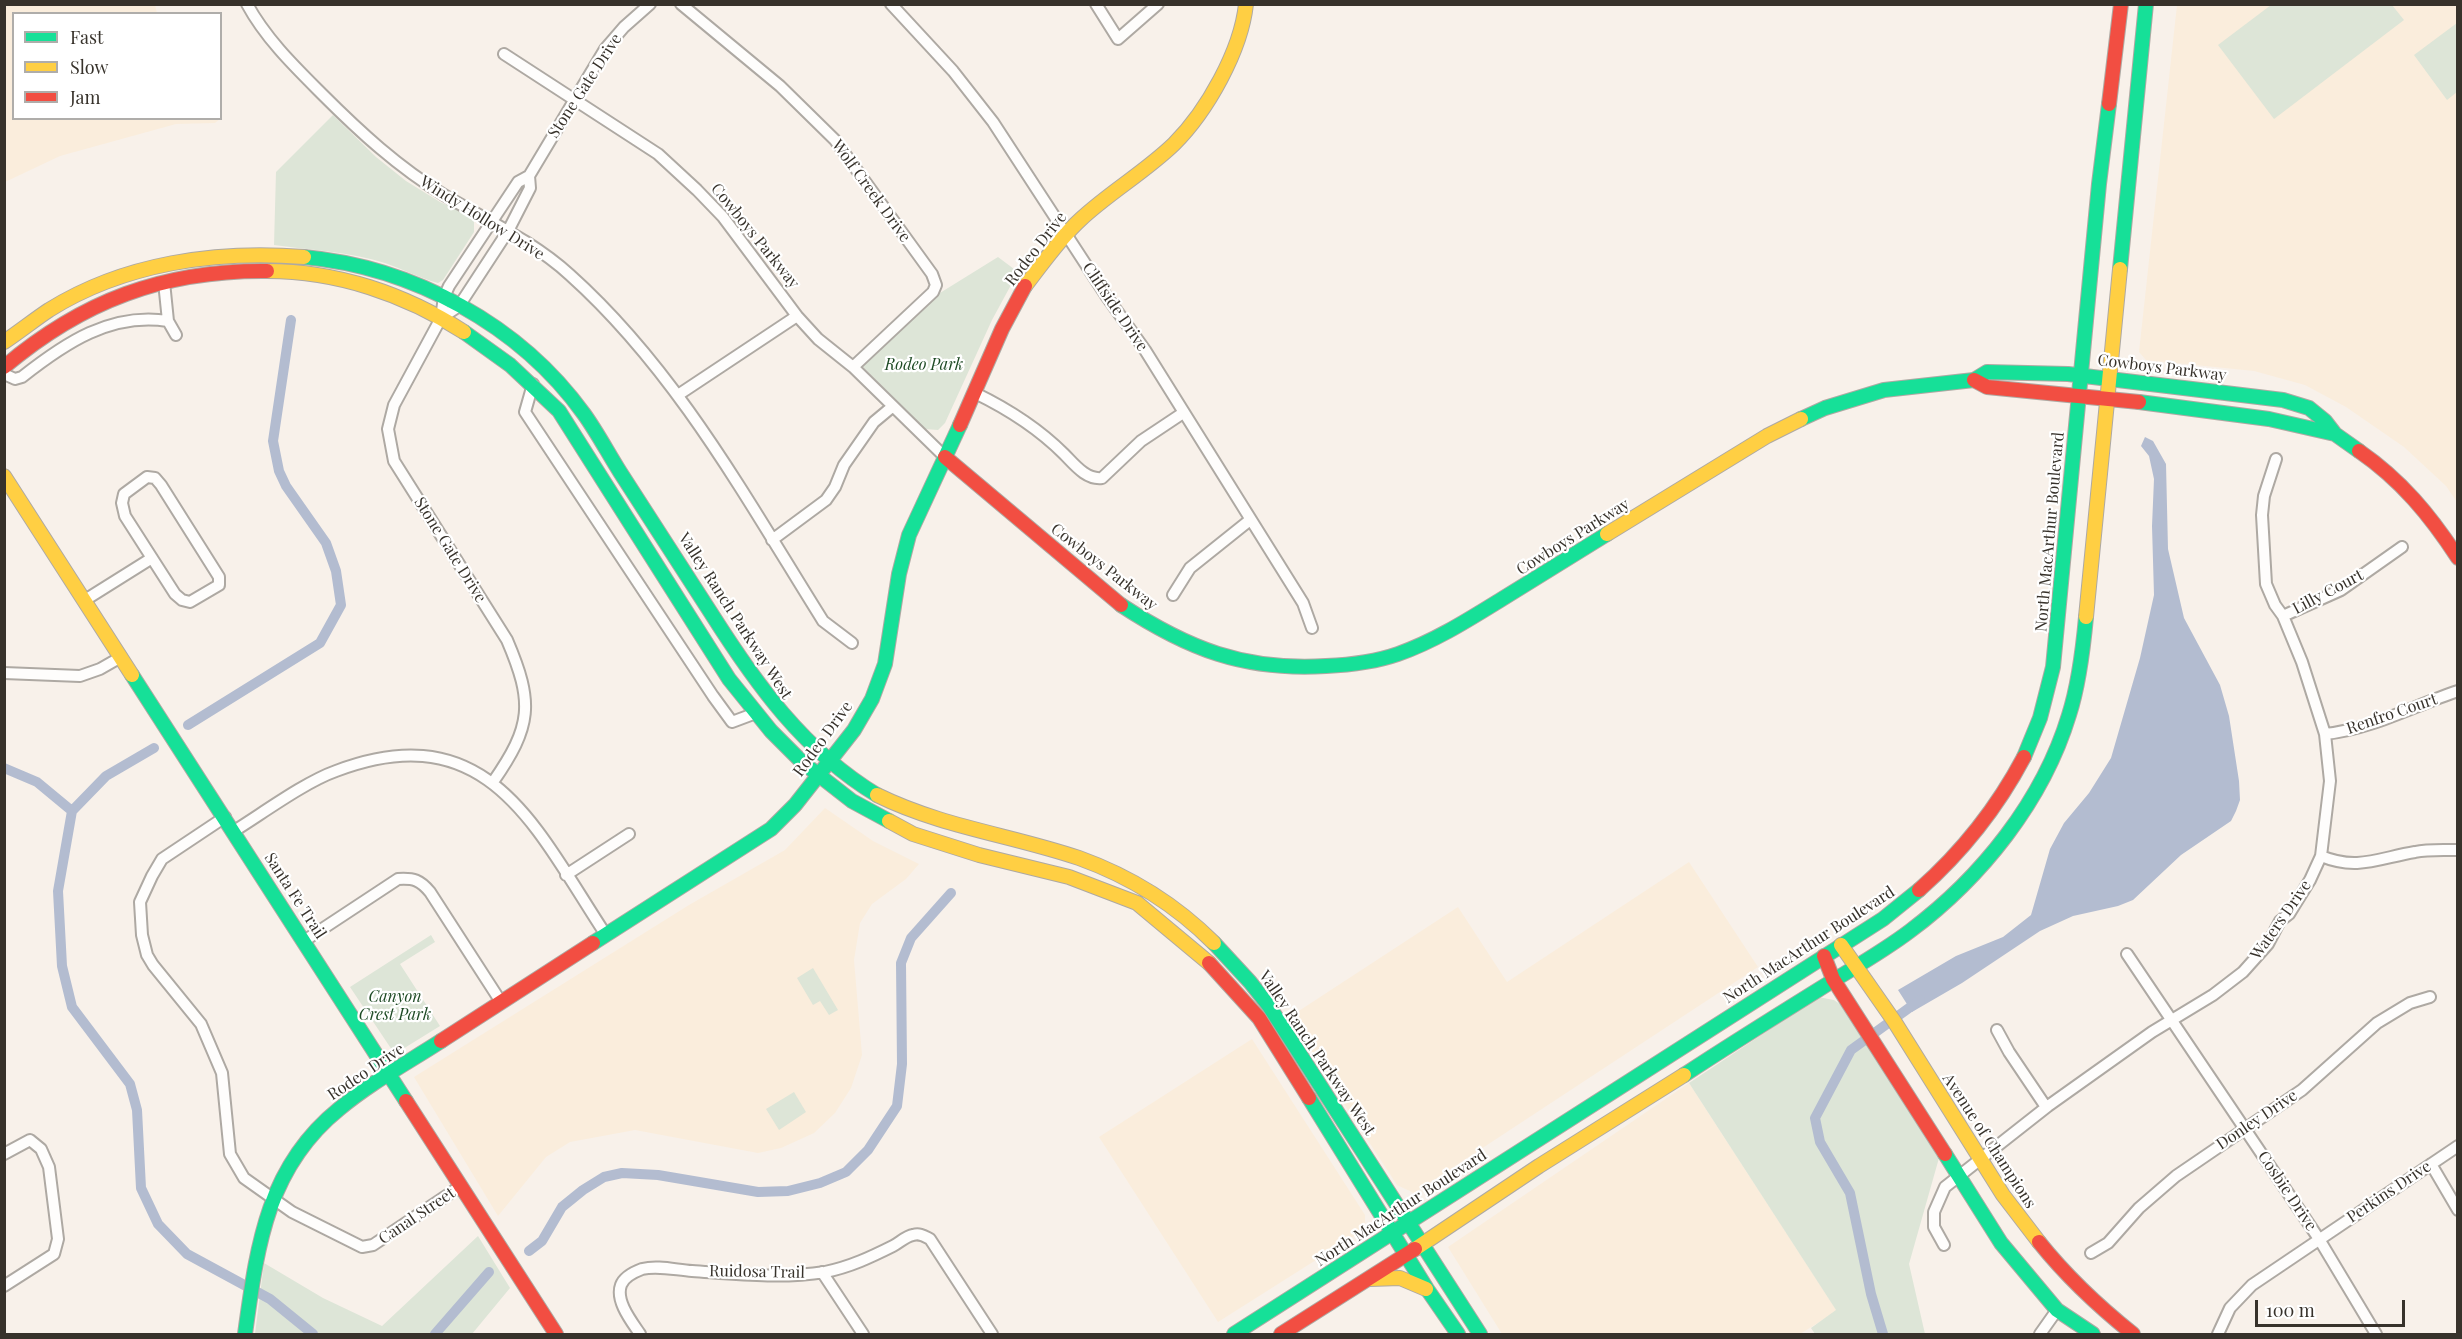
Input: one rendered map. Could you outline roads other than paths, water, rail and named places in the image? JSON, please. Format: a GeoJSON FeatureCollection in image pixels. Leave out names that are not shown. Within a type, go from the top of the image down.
{"type":"FeatureCollection","features":[{"type":"Feature","properties":{"kind":"main road","name":"Rodeo Drive"},"geometry":{"type":"LineString","coordinates":[[245,1333],[255,1256],[262,1227],[282,1176],[298,1151],[315,1132],[340,1108],[390,1074],[771,829],[795,805],[854,730],[872,699],[881,676],[899,574],[909,535],[1002,329],[1025,285],[1066,234],[1113,191],[1174,144],[1181,136],[1207,101],[1229,64],[1244,21],[1246,4]]}},
{"type":"Feature","properties":{"kind":"main road","name":"North MacArthur Boulevard"},"geometry":{"type":"LineString","coordinates":[[1234,1335],[1824,956],[1912,897],[1940,870],[1987,816],[2024,758],[2038,724],[2053,668],[2099,184],[2121,4]]}},
{"type":"Feature","properties":{"kind":"main road"},"geometry":{"type":"LineString","coordinates":[[1281,1335],[1539,1166],[1908,933],[1933,914],[1984,864],[2021,814],[2055,752],[2068,718],[2082,658],[2146,4]]}},
{"type":"Feature","properties":{"kind":"main road","name":"Valley Ranch Parkway West"},"geometry":{"type":"LineString","coordinates":[[4,342],[37,317],[91,288],[133,272],[183,260],[243,255],[316,257],[362,266],[413,283],[459,306],[516,345],[570,396],[756,683],[778,711],[829,761],[876,794],[948,825],[1080,858],[1115,874],[1149,893],[1201,931],[1241,970],[1288,1035],[1480,1335]]}},
{"type":"Feature","properties":{"kind":"main road","name":"Valley Ranch Parkway West"},"geometry":{"type":"LineString","coordinates":[[4,367],[29,346],[92,307],[136,289],[217,272],[275,271],[313,274],[375,288],[416,304],[485,344],[533,384],[559,411],[729,679],[756,713],[818,776],[852,801],[913,834],[978,855],[1069,877],[1141,906],[1228,981],[1258,1018],[1458,1335]]}},
{"type":"Feature","properties":{"kind":"main road","name":"Cowboys Parkway"},"geometry":{"type":"LineString","coordinates":[[945,457],[1121,605],[1163,632],[1214,654],[1251,664],[1297,668],[1350,666],[1396,655],[1447,633],[1767,436],[1825,408],[1884,390],[1974,380],[1987,372],[1994,371],[2108,378],[2283,400],[2309,408],[2325,421],[2335,434],[2386,470],[2414,497],[2432,519],[2457,558]]}},
{"type":"Feature","properties":{"kind":"main road","name":"Cowboys Parkway"},"geometry":{"type":"LineString","coordinates":[[1974,380],[1987,387],[2079,394],[2269,419],[2313,432],[2335,434]]}},
{"type":"Feature","properties":{"kind":"main road"},"geometry":{"type":"LineString","coordinates":[[580,442],[596,433]]}},
{"type":"Feature","properties":{"kind":"main road","name":"Santa Fe Trail"},"geometry":{"type":"LineString","coordinates":[[4,476],[556,1335]]}},
{"type":"Feature","properties":{"kind":"main road"},"geometry":{"type":"LineString","coordinates":[[684,608],[702,597]]}},
{"type":"Feature","properties":{"kind":"main road"},"geometry":{"type":"LineString","coordinates":[[1141,906],[1149,893]]}},
{"type":"Feature","properties":{"kind":"main road"},"geometry":{"type":"LineString","coordinates":[[1155,916],[1161,901]]}},
{"type":"Feature","properties":{"kind":"main road","name":"Avenue of Champions"},"geometry":{"type":"LineString","coordinates":[[1841,945],[1900,1030],[2009,1206],[2055,1263],[2085,1295],[2133,1335]]}},
{"type":"Feature","properties":{"kind":"main road"},"geometry":{"type":"LineString","coordinates":[[1824,956],[1833,979],[2001,1243],[2057,1310],[2093,1335]]}},
{"type":"Feature","properties":{"kind":"main road"},"geometry":{"type":"LineString","coordinates":[[1274,1043],[1288,1035]]}},
{"type":"Feature","properties":{"kind":"main road"},"geometry":{"type":"LineString","coordinates":[[1605,1097],[1618,1117]]}},
{"type":"Feature","properties":{"kind":"main road"},"geometry":{"type":"LineString","coordinates":[[1368,1280],[1400,1278],[1427,1289]]}},
{"type":"Feature","properties":{"kind":"street","name":"Windy Hollow Drive"},"geometry":{"type":"LineString","coordinates":[[247,4],[255,19],[278,48],[363,135],[408,172],[492,220],[568,273],[608,311],[646,352],[678,394],[823,621],[852,643]]}},
{"type":"Feature","properties":{"kind":"street","name":"Stone Gate Drive"},"geometry":{"type":"LineString","coordinates":[[493,782],[514,752],[521,736],[525,704],[519,668],[507,640],[394,461],[388,429],[394,405],[441,318],[444,297],[518,182],[529,176],[605,49],[624,27],[650,4]]}},
{"type":"Feature","properties":{"kind":"street","name":"Wolf Creek Drive"},"geometry":{"type":"LineString","coordinates":[[681,4],[780,86],[835,140],[932,274],[936,285],[933,292],[853,367]]}},
{"type":"Feature","properties":{"kind":"street","name":"Cliffside Drive"},"geometry":{"type":"LineString","coordinates":[[891,4],[953,71],[993,122],[1145,350],[1303,603],[1312,628]]}},
{"type":"Feature","properties":{"kind":"street"},"geometry":{"type":"LineString","coordinates":[[1096,4],[1118,39],[1158,4]]}},
{"type":"Feature","properties":{"kind":"street","name":"Cowboys Parkway"},"geometry":{"type":"LineString","coordinates":[[504,54],[573,101],[609,121],[658,154],[723,217],[797,316],[818,339],[853,367],[945,457]]}},
{"type":"Feature","properties":{"kind":"street","name":"Stone Gate Drive"},"geometry":{"type":"LineString","coordinates":[[441,318],[459,306],[508,231],[530,188],[529,176]]}},
{"type":"Feature","properties":{"kind":"street"},"geometry":{"type":"LineString","coordinates":[[164,282],[168,321],[176,335]]}},
{"type":"Feature","properties":{"kind":"street"},"geometry":{"type":"LineString","coordinates":[[678,394],[797,316]]}},
{"type":"Feature","properties":{"kind":"street"},"geometry":{"type":"LineString","coordinates":[[4,374],[15,379],[22,377],[69,342],[109,325],[139,319],[168,321]]}},
{"type":"Feature","properties":{"kind":"street"},"geometry":{"type":"LineString","coordinates":[[533,384],[525,412],[713,696],[732,722],[756,713]]}},
{"type":"Feature","properties":{"kind":"street"},"geometry":{"type":"LineString","coordinates":[[975,393],[1017,415],[1058,448],[1080,470],[1095,479],[1102,478],[1141,441],[1183,413]]}},
{"type":"Feature","properties":{"kind":"street"},"geometry":{"type":"LineString","coordinates":[[772,540],[826,500],[835,487],[844,465],[874,422],[892,407]]}},
{"type":"Feature","properties":{"kind":"street","name":"Waters Drive"},"geometry":{"type":"LineString","coordinates":[[1944,1245],[1934,1227],[1934,1212],[1945,1187],[2046,1107],[2172,1020],[2213,995],[2243,972],[2268,944],[2280,921],[2289,914],[2310,880],[2321,856],[2330,782],[2325,734],[2302,662],[2283,616],[2275,605],[2266,584],[2262,541],[2264,496],[2276,459]]}},
{"type":"Feature","properties":{"kind":"street"},"geometry":{"type":"LineString","coordinates":[[147,477],[155,478],[161,485],[219,577],[219,585],[190,602],[182,600],[175,594],[152,558],[125,516],[122,503],[124,494],[147,477]]}},
{"type":"Feature","properties":{"kind":"street"},"geometry":{"type":"LineString","coordinates":[[1173,595],[1190,568],[1250,520]]}},
{"type":"Feature","properties":{"kind":"street","name":"Lilly Court"},"geometry":{"type":"LineString","coordinates":[[2283,616],[2341,590],[2402,547]]}},
{"type":"Feature","properties":{"kind":"street"},"geometry":{"type":"LineString","coordinates":[[85,600],[152,558]]}},
{"type":"Feature","properties":{"kind":"street"},"geometry":{"type":"LineString","coordinates":[[4,674],[80,676],[100,669],[121,657]]}},
{"type":"Feature","properties":{"kind":"street","name":"Renfro Court"},"geometry":{"type":"LineString","coordinates":[[2325,734],[2376,723],[2457,691]]}},
{"type":"Feature","properties":{"kind":"street"},"geometry":{"type":"LineString","coordinates":[[234,831],[335,771],[374,760],[407,755],[433,758],[468,767],[493,782],[512,799],[532,824],[606,935]]}},
{"type":"Feature","properties":{"kind":"street","name":"Canal Street"},"geometry":{"type":"LineString","coordinates":[[225,817],[162,860],[140,902],[142,935],[147,955],[201,1024],[222,1073],[230,1155],[244,1178],[292,1212],[362,1246],[373,1245],[461,1186]]}},
{"type":"Feature","properties":{"kind":"street"},"geometry":{"type":"LineString","coordinates":[[566,875],[629,834]]}},
{"type":"Feature","properties":{"kind":"street"},"geometry":{"type":"LineString","coordinates":[[2321,856],[2349,864],[2371,862],[2416,851],[2457,850]]}},
{"type":"Feature","properties":{"kind":"street"},"geometry":{"type":"LineString","coordinates":[[304,941],[398,879],[413,878],[422,883],[430,892],[501,1002]]}},
{"type":"Feature","properties":{"kind":"street","name":"Cosbie Drive"},"geometry":{"type":"LineString","coordinates":[[2127,954],[2319,1239],[2376,1335]]}},
{"type":"Feature","properties":{"kind":"street","name":"Donley Drive"},"geometry":{"type":"LineString","coordinates":[[2091,1252],[2108,1243],[2139,1208],[2176,1176],[2302,1090],[2377,1023],[2410,1003],[2430,997]]}},
{"type":"Feature","properties":{"kind":"street"},"geometry":{"type":"LineString","coordinates":[[1997,1030],[2046,1107]]}},
{"type":"Feature","properties":{"kind":"street"},"geometry":{"type":"LineString","coordinates":[[4,1154],[30,1140],[41,1149],[49,1167],[52,1208],[58,1239],[54,1254],[4,1286]]}},
{"type":"Feature","properties":{"kind":"street","name":"Perkins Drive"},"geometry":{"type":"LineString","coordinates":[[2218,1335],[2230,1308],[2252,1285],[2457,1146]]}},
{"type":"Feature","properties":{"kind":"street"},"geometry":{"type":"LineString","coordinates":[[2431,1164],[2457,1210]]}},
{"type":"Feature","properties":{"kind":"street","name":"Ruidosa Trail"},"geometry":{"type":"LineString","coordinates":[[640,1335],[623,1306],[620,1295],[621,1284],[628,1276],[643,1269],[665,1268],[752,1275],[822,1272],[847,1268],[899,1243],[912,1234],[922,1234],[932,1242],[992,1335]]}},
{"type":"Feature","properties":{"kind":"street"},"geometry":{"type":"LineString","coordinates":[[822,1272],[863,1335]]}},
{"type":"Feature","properties":{"kind":"street"},"geometry":{"type":"LineString","coordinates":[[2040,1335],[2057,1310]]}},
{"type":"Feature","properties":{"kind":"water"},"geometry":{"type":"Polygon","coordinates":[[[2145,437],[2153,441],[2166,464],[2168,549],[2184,618],[2220,685],[2229,716],[2239,781],[2240,800],[2236,811],[2231,821],[2181,855],[2133,900],[2118,906],[2073,916],[2040,931],[1962,983],[1912,1012],[1898,990],[1956,956],[2003,937],[2031,915],[2050,849],[2064,823],[2089,793],[2111,758],[2140,658],[2154,595],[2152,526],[2154,479],[2149,456],[2141,446],[2145,437]]]}},
{"type":"Feature","properties":{"kind":"waterway"},"geometry":{"type":"LineString","coordinates":[[188,725],[320,643],[341,605],[336,571],[326,543],[286,486],[279,471],[273,441],[291,320]]}},
{"type":"Feature","properties":{"kind":"waterway"},"geometry":{"type":"LineString","coordinates":[[154,748],[106,776],[72,811],[58,891],[62,966],[72,1007],[130,1084],[137,1110],[141,1188],[158,1224],[187,1254],[270,1299],[313,1334]]}},
{"type":"Feature","properties":{"kind":"waterway"},"geometry":{"type":"LineString","coordinates":[[4,768],[37,782],[72,811]]}},
{"type":"Feature","properties":{"kind":"waterway"},"geometry":{"type":"LineString","coordinates":[[529,1251],[542,1241],[562,1207],[604,1177],[622,1173],[658,1175],[758,1192],[788,1191],[820,1183],[846,1172],[868,1150],[897,1106],[902,1064],[901,963],[911,938],[951,893]]}},
{"type":"Feature","properties":{"kind":"waterway"},"geometry":{"type":"LineString","coordinates":[[1883,1334],[1871,1294],[1850,1193],[1820,1142],[1815,1118],[1851,1050],[1920,1000]]}},
{"type":"Feature","properties":{"kind":"waterway"},"geometry":{"type":"LineString","coordinates":[[435,1334],[489,1272]]}},
{"type":"Feature","properties":{"kind":"park label","name":"Rodeo Park"},"geometry":{"type":"Point","coordinates":[924,365]}},
{"type":"Feature","properties":{"kind":"park label","name":"Canyon Crest Park"},"geometry":{"type":"Point","coordinates":[395,1006]}}]}
